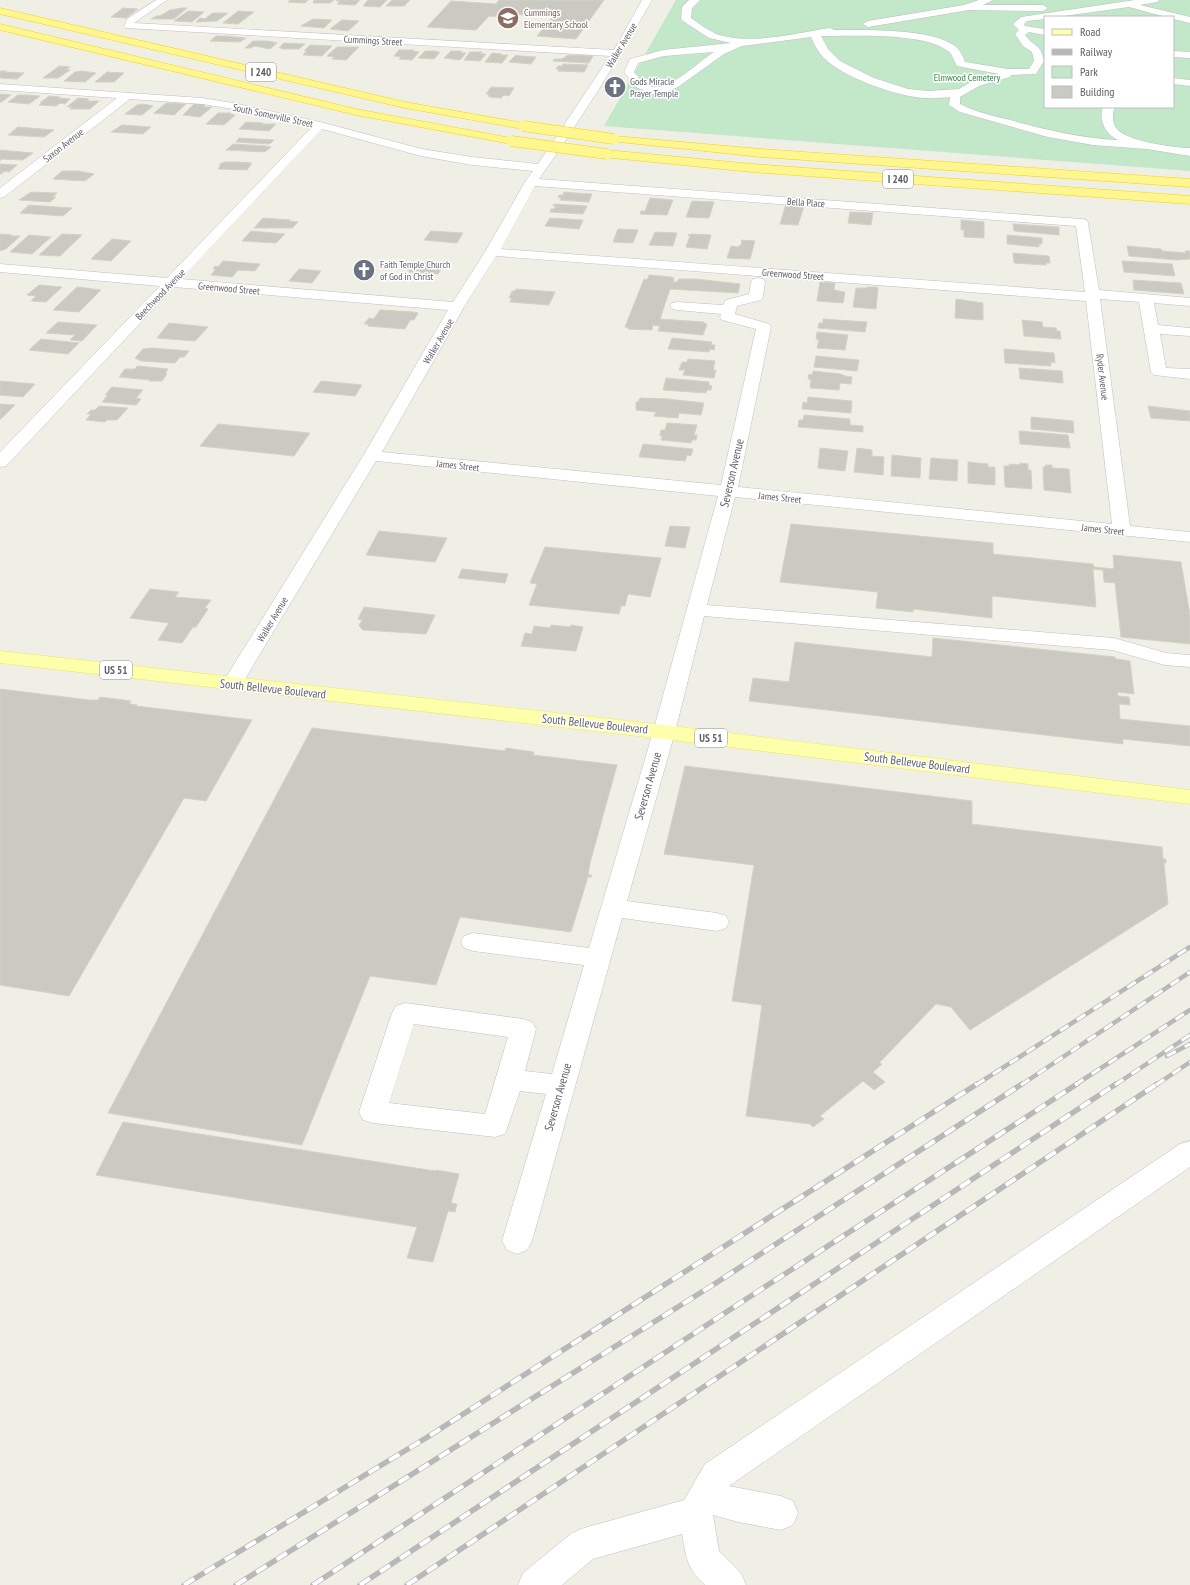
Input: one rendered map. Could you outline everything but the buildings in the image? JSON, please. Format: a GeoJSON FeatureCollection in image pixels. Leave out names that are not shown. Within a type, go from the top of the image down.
{"type":"FeatureCollection","features":[{"type":"Feature","properties":{"kind":"highway","name":"I 240"},"geometry":{"type":"LineString","coordinates":[[0,12],[405,105],[522,126],[614,139],[761,153],[1190,183]]}},
{"type":"Feature","properties":{"kind":"highway","name":"I 240"},"geometry":{"type":"LineString","coordinates":[[0,27],[356,112],[511,141],[607,154],[782,171],[1190,200]]}},
{"type":"Feature","properties":{"kind":"main road","name":"South Bellevue Boulevard"},"geometry":{"type":"LineString","coordinates":[[0,657],[664,732],[1190,797]]}},
{"type":"Feature","properties":{"kind":"street","name":"Cummings Street"},"geometry":{"type":"LineString","coordinates":[[162,0],[130,21],[129,26],[617,53]]}},
{"type":"Feature","properties":{"kind":"street","name":"Walker Avenue"},"geometry":{"type":"LineString","coordinates":[[232,684],[371,456],[457,307],[492,252],[531,182],[542,168],[617,53],[647,0]]}},
{"type":"Feature","properties":{"kind":"street"},"geometry":{"type":"LineString","coordinates":[[695,0],[687,7],[686,19],[701,30],[722,38],[745,40],[768,40],[966,8],[1029,8],[1078,12]]}},
{"type":"Feature","properties":{"kind":"street"},"geometry":{"type":"LineString","coordinates":[[966,8],[988,0]]}},
{"type":"Feature","properties":{"kind":"street"},"geometry":{"type":"LineString","coordinates":[[1110,0],[1173,16]]}},
{"type":"Feature","properties":{"kind":"street"},"geometry":{"type":"LineString","coordinates":[[1047,16],[1154,0]]}},
{"type":"Feature","properties":{"kind":"street"},"geometry":{"type":"LineString","coordinates":[[1044,16],[1024,19],[1018,24],[1022,28],[1044,32]]}},
{"type":"Feature","properties":{"kind":"street"},"geometry":{"type":"LineString","coordinates":[[1174,16],[1190,20]]}},
{"type":"Feature","properties":{"kind":"street"},"geometry":{"type":"LineString","coordinates":[[1027,29],[1020,34],[1028,44],[1037,51],[1039,61],[1032,72]]}},
{"type":"Feature","properties":{"kind":"street"},"geometry":{"type":"LineString","coordinates":[[815,33],[909,35],[931,39],[951,48],[961,64],[1008,72],[1032,72],[1044,74]]}},
{"type":"Feature","properties":{"kind":"street"},"geometry":{"type":"LineString","coordinates":[[815,33],[818,44],[829,57],[851,71],[889,87],[922,94],[936,95],[963,92]]}},
{"type":"Feature","properties":{"kind":"street"},"geometry":{"type":"LineString","coordinates":[[731,47],[663,53],[634,61],[629,72],[635,82],[648,89],[666,90],[682,81],[719,52],[731,47],[745,40]]}},
{"type":"Feature","properties":{"kind":"street"},"geometry":{"type":"LineString","coordinates":[[1174,54],[1190,55]]}},
{"type":"Feature","properties":{"kind":"street"},"geometry":{"type":"LineString","coordinates":[[1032,72],[1006,75],[975,84],[955,96],[955,105],[964,110],[996,120],[1048,134],[1093,142],[1151,146],[1190,152]]}},
{"type":"Feature","properties":{"kind":"street"},"geometry":{"type":"LineString","coordinates":[[1174,81],[1190,83]]}},
{"type":"Feature","properties":{"kind":"street","name":"South Somerville Street"},"geometry":{"type":"LineString","coordinates":[[0,88],[202,101],[233,106],[320,125],[421,152],[472,161],[542,168]]}},
{"type":"Feature","properties":{"kind":"street","name":"Saxon Avenue"},"geometry":{"type":"LineString","coordinates":[[0,194],[127,96]]}},
{"type":"Feature","properties":{"kind":"street"},"geometry":{"type":"LineString","coordinates":[[1108,108],[1106,112],[1110,130],[1120,138],[1151,146]]}},
{"type":"Feature","properties":{"kind":"street","name":"Beechwood Avenue"},"geometry":{"type":"LineString","coordinates":[[0,462],[320,125]]}},
{"type":"Feature","properties":{"kind":"street","name":"Bella Place"},"geometry":{"type":"LineString","coordinates":[[531,182],[1082,223]]}},
{"type":"Feature","properties":{"kind":"street","name":"Ryder Avenue"},"geometry":{"type":"LineString","coordinates":[[1082,223],[1093,296],[1122,531]]}},
{"type":"Feature","properties":{"kind":"street","name":"Greenwood Street"},"geometry":{"type":"LineString","coordinates":[[492,252],[1190,302]]}},
{"type":"Feature","properties":{"kind":"street","name":"Greenwood Street"},"geometry":{"type":"LineString","coordinates":[[0,268],[457,307]]}},
{"type":"Feature","properties":{"kind":"street"},"geometry":{"type":"LineString","coordinates":[[677,306],[729,310],[731,303],[756,297],[758,282]]}},
{"type":"Feature","properties":{"kind":"street"},"geometry":{"type":"LineString","coordinates":[[1146,298],[1159,372],[1190,374]]}},
{"type":"Feature","properties":{"kind":"street","name":"Severson Avenue"},"geometry":{"type":"LineString","coordinates":[[517,1241],[664,732],[728,492],[764,326],[738,318],[727,317],[729,310]]}},
{"type":"Feature","properties":{"kind":"street"},"geometry":{"type":"LineString","coordinates":[[1152,329],[1190,332]]}},
{"type":"Feature","properties":{"kind":"street","name":"James Street"},"geometry":{"type":"LineString","coordinates":[[371,456],[1190,537]]}},
{"type":"Feature","properties":{"kind":"street"},"geometry":{"type":"LineString","coordinates":[[697,610],[1114,644],[1165,659],[1190,661]]}},
{"type":"Feature","properties":{"kind":"street"},"geometry":{"type":"LineString","coordinates":[[612,908],[716,922]]}},
{"type":"Feature","properties":{"kind":"street"},"geometry":{"type":"LineString","coordinates":[[473,942],[598,958]]}},
{"type":"Feature","properties":{"kind":"street"},"geometry":{"type":"LineString","coordinates":[[405,1013],[523,1030],[510,1079],[495,1126],[373,1112],[405,1013]]}},
{"type":"Feature","properties":{"kind":"street"},"geometry":{"type":"LineString","coordinates":[[510,1079],[562,1086]]}},
{"type":"Feature","properties":{"kind":"street"},"geometry":{"type":"LineString","coordinates":[[729,1585],[704,1560],[700,1504],[717,1475],[1190,1152]]}},
{"type":"Feature","properties":{"kind":"street"},"geometry":{"type":"LineString","coordinates":[[535,1585],[584,1545],[700,1504],[738,1505],[781,1513]]}},
{"type":"Feature","properties":{"kind":"green space","name":"Elmwood Cemetery"},"geometry":{"type":"Polygon","coordinates":[[[676,0],[1190,0],[1190,171],[604,126],[676,0]]]}},
{"type":"Feature","properties":{"kind":"railway"},"geometry":{"type":"LineString","coordinates":[[976,1085],[1190,947]]}},
{"type":"Feature","properties":{"kind":"railway"},"geometry":{"type":"LineString","coordinates":[[1021,1085],[1190,972]]}},
{"type":"Feature","properties":{"kind":"railway"},"geometry":{"type":"LineString","coordinates":[[1075,1085],[1190,1010]]}},
{"type":"Feature","properties":{"kind":"railway"},"geometry":{"type":"LineString","coordinates":[[1115,1085],[1190,1035]]}},
{"type":"Feature","properties":{"kind":"railway"},"geometry":{"type":"LineString","coordinates":[[1167,1056],[1190,1044]]}},
{"type":"Feature","properties":{"kind":"railway"},"geometry":{"type":"LineString","coordinates":[[1156,1085],[1190,1062]]}},
{"type":"Feature","properties":{"kind":"railway"},"geometry":{"type":"LineString","coordinates":[[184,1585],[426,1438],[977,1084]]}},
{"type":"Feature","properties":{"kind":"railway"},"geometry":{"type":"LineString","coordinates":[[236,1585],[716,1283],[1022,1084]]}},
{"type":"Feature","properties":{"kind":"railway"},"geometry":{"type":"LineString","coordinates":[[313,1585],[731,1309],[1077,1084]]}},
{"type":"Feature","properties":{"kind":"railway"},"geometry":{"type":"LineString","coordinates":[[360,1585],[1116,1084]]}},
{"type":"Feature","properties":{"kind":"railway"},"geometry":{"type":"LineString","coordinates":[[407,1585],[1157,1084]]}},
{"type":"Feature","properties":{"kind":"place","name":"Cummings Elementary School"},"geometry":{"type":"Point","coordinates":[508,18]}},
{"type":"Feature","properties":{"kind":"place","name":"Gods Miracle Prayer Temple"},"geometry":{"type":"Point","coordinates":[615,87]}},
{"type":"Feature","properties":{"kind":"place","name":"Faith Temple Church of God in Christ"},"geometry":{"type":"Point","coordinates":[364,270]}}]}
